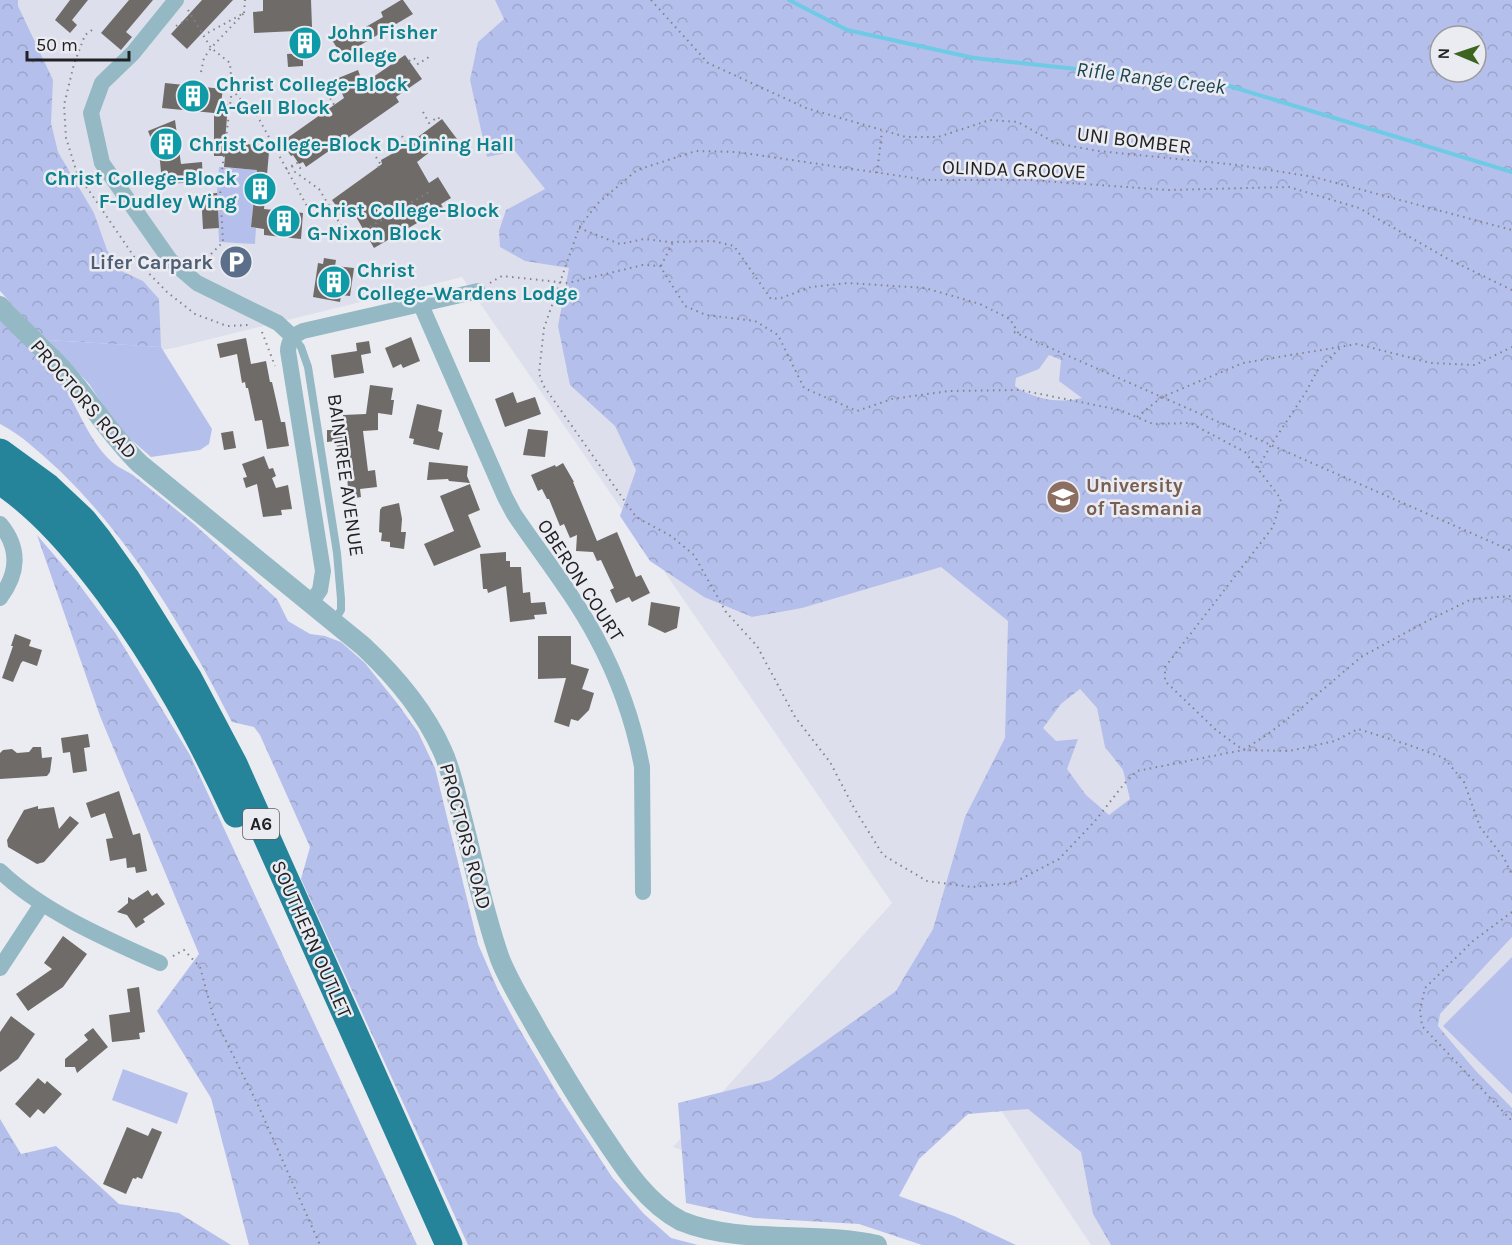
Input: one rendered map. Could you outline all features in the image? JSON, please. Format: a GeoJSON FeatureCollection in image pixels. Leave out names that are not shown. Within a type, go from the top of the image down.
{"type":"FeatureCollection","features":[{"type":"Feature","properties":{"kind":"highway","name":"SOUTHERN OUTLET"},"geometry":{"type":"LineString","coordinates":[[0,452],[48,487],[93,533],[126,578],[194,686],[241,780],[449,1245]]}},
{"type":"Feature","properties":{"kind":"highway","name":"SOUTHERN OUTLET"},"geometry":{"type":"LineString","coordinates":[[0,481],[41,514],[83,561],[145,645],[183,707],[209,756],[245,834],[429,1245]]}},
{"type":"Feature","properties":{"kind":"street"},"geometry":{"type":"LineString","coordinates":[[176,0],[133,53],[102,83],[91,113],[102,163],[170,260],[197,283],[278,323],[292,337],[303,332],[478,291]]}},
{"type":"Feature","properties":{"kind":"street","name":"OBERON COURT"},"geometry":{"type":"LineString","coordinates":[[421,305],[505,498],[588,623],[616,680],[642,766],[643,892]]}},
{"type":"Feature","properties":{"kind":"street","name":"PROCTORS ROAD"},"geometry":{"type":"LineString","coordinates":[[0,306],[56,362],[110,432],[135,459],[334,622],[391,674],[435,736],[450,771],[487,917],[507,974],[584,1106],[621,1162],[647,1194],[668,1213],[703,1230],[748,1237],[851,1241],[877,1245]]}},
{"type":"Feature","properties":{"kind":"street","name":"BAINTREE AVENUE"},"geometry":{"type":"LineString","coordinates":[[292,337],[288,351],[322,571],[320,590],[311,603]]}},
{"type":"Feature","properties":{"kind":"street"},"geometry":{"type":"LineString","coordinates":[[0,524],[9,537],[15,554],[12,579],[0,598]]}},
{"type":"Feature","properties":{"kind":"street"},"geometry":{"type":"LineString","coordinates":[[0,871],[17,887],[42,904],[159,963]]}},
{"type":"Feature","properties":{"kind":"street"},"geometry":{"type":"LineString","coordinates":[[0,968],[42,904]]}},
{"type":"Feature","properties":{"kind":"lane","name":"BAINTREE AVENUE"},"geometry":{"type":"LineString","coordinates":[[292,337],[301,347],[308,367],[337,553],[341,599],[340,610],[334,622]]}},
{"type":"Feature","properties":{"kind":"path"},"geometry":{"type":"LineString","coordinates":[[201,72],[204,58],[211,48],[244,13],[245,0]]}},
{"type":"Feature","properties":{"kind":"path","name":"UNI BOMBER"},"geometry":{"type":"LineString","coordinates":[[651,0],[708,63],[806,108],[906,137],[938,137],[990,120],[1018,122],[1055,144],[1098,151],[1238,165],[1314,177],[1512,230]]}},
{"type":"Feature","properties":{"kind":"path"},"geometry":{"type":"LineString","coordinates":[[189,12],[211,48],[230,63],[232,89],[220,188],[223,242],[211,254]]}},
{"type":"Feature","properties":{"kind":"path"},"geometry":{"type":"LineString","coordinates":[[204,34],[244,13]]}},
{"type":"Feature","properties":{"kind":"path"},"geometry":{"type":"LineString","coordinates":[[175,26],[192,17]]}},
{"type":"Feature","properties":{"kind":"path"},"geometry":{"type":"LineString","coordinates":[[409,61],[414,58],[418,64],[432,55]]}},
{"type":"Feature","properties":{"kind":"path"},"geometry":{"type":"LineString","coordinates":[[312,84],[326,90],[336,108]]}},
{"type":"Feature","properties":{"kind":"path"},"geometry":{"type":"LineString","coordinates":[[232,89],[254,110],[308,208],[323,215]]}},
{"type":"Feature","properties":{"kind":"path"},"geometry":{"type":"LineString","coordinates":[[423,112],[429,123],[438,117],[440,120]]}},
{"type":"Feature","properties":{"kind":"path"},"geometry":{"type":"LineString","coordinates":[[877,173],[882,130]]}},
{"type":"Feature","properties":{"kind":"path"},"geometry":{"type":"LineString","coordinates":[[402,136],[412,155]]}},
{"type":"Feature","properties":{"kind":"path"},"geometry":{"type":"LineString","coordinates":[[390,146],[393,153]]}},
{"type":"Feature","properties":{"kind":"path","name":"OLINDA GROOVE"},"geometry":{"type":"LineString","coordinates":[[1243,750],[1137,771],[1059,859],[1013,884],[972,888],[927,881],[883,855],[854,808],[830,762],[795,717],[757,646],[726,612],[694,555],[671,536],[636,516],[543,385],[539,373],[544,328],[579,228],[597,204],[637,170],[696,151],[737,152],[928,180],[1029,180],[1168,190],[1289,188],[1359,208],[1448,259],[1512,290]]}},
{"type":"Feature","properties":{"kind":"path"},"geometry":{"type":"LineString","coordinates":[[376,157],[381,165],[377,168],[378,170]]}},
{"type":"Feature","properties":{"kind":"path"},"geometry":{"type":"LineString","coordinates":[[286,169],[297,163],[300,168],[301,164]]}},
{"type":"Feature","properties":{"kind":"path"},"geometry":{"type":"LineString","coordinates":[[292,166],[295,172],[319,189],[345,232],[356,235],[429,192]]}},
{"type":"Feature","properties":{"kind":"path"},"geometry":{"type":"LineString","coordinates":[[336,218],[340,215],[337,210]]}},
{"type":"Feature","properties":{"kind":"path"},"geometry":{"type":"LineString","coordinates":[[579,228],[620,244],[644,239],[674,242],[713,241],[734,246],[771,298],[781,298],[811,288],[848,284],[925,288],[980,304],[1010,319],[1019,334]]}},
{"type":"Feature","properties":{"kind":"path"},"geometry":{"type":"LineString","coordinates":[[660,266],[674,242]]}},
{"type":"Feature","properties":{"kind":"path"},"geometry":{"type":"LineString","coordinates":[[478,291],[502,276],[561,284],[643,265],[660,266]]}},
{"type":"Feature","properties":{"kind":"path"},"geometry":{"type":"LineString","coordinates":[[660,266],[684,306],[706,315],[755,321],[771,330],[778,335],[804,388],[857,411],[892,399],[949,392],[1020,390],[1120,410],[1153,424],[1190,423],[1245,452],[1281,499],[1273,527],[1165,667],[1165,681],[1216,730],[1243,750],[1289,751],[1335,741],[1358,729],[1444,758],[1464,782],[1480,827],[1504,858],[1512,875]]}},
{"type":"Feature","properties":{"kind":"path"},"geometry":{"type":"LineString","coordinates":[[1014,332],[1512,551]]}},
{"type":"Feature","properties":{"kind":"path"},"geometry":{"type":"LineString","coordinates":[[1136,417],[1162,398],[1243,363],[1357,344],[1431,363],[1475,365],[1512,347]]}},
{"type":"Feature","properties":{"kind":"path"},"geometry":{"type":"LineString","coordinates":[[1258,469],[1306,392],[1317,370],[1341,347]]}},
{"type":"Feature","properties":{"kind":"path"},"geometry":{"type":"LineString","coordinates":[[1243,750],[1299,710],[1361,657],[1472,599],[1512,596]]}},
{"type":"Feature","properties":{"kind":"path"},"geometry":{"type":"LineString","coordinates":[[1512,912],[1473,941],[1425,988],[1420,1010],[1422,1026],[1512,1121]]}},
{"type":"Feature","properties":{"kind":"path"},"geometry":{"type":"LineString","coordinates":[[159,963],[184,950],[200,967],[213,1015],[258,1105],[320,1245]]}},
{"type":"Feature","properties":{"kind":"shaded area","name":"University of Tasmania"},"geometry":{"type":"Polygon","coordinates":[[[0,0],[1512,0],[1512,1245],[1091,1245],[980,1079],[863,1217],[673,1147],[892,903],[462,277],[174,348],[103,359],[0,194],[0,0]]]}},
{"type":"Feature","properties":{"kind":"green space"},"geometry":{"type":"Polygon","coordinates":[[[0,0],[18,0],[18,6],[53,80],[51,123],[58,152],[94,213],[107,250],[119,270],[143,281],[159,299],[161,347],[48,340],[0,291],[0,0]]]}},
{"type":"Feature","properties":{"kind":"green space","name":"University of Tasmania"},"geometry":{"type":"Polygon","coordinates":[[[495,0],[1512,0],[1512,937],[1440,1014],[1438,1026],[1475,1070],[1512,1108],[1512,1245],[1111,1245],[1093,1214],[1081,1152],[1028,1109],[968,1114],[919,1159],[899,1196],[954,1216],[1016,1245],[922,1245],[859,1224],[754,1218],[686,1203],[678,1103],[771,1080],[896,991],[933,929],[965,817],[1005,738],[1008,621],[941,567],[802,608],[752,617],[704,597],[650,561],[620,516],[636,470],[615,426],[570,385],[558,326],[569,268],[525,261],[500,247],[499,231],[506,210],[545,189],[515,151],[487,157],[470,80],[478,42],[504,19],[495,0]],[[1049,355],[1039,369],[1016,378],[1015,386],[1047,399],[1082,398],[1059,381],[1061,360],[1049,355]],[[1080,689],[1061,704],[1043,728],[1056,741],[1078,739],[1067,769],[1086,795],[1109,815],[1130,799],[1123,770],[1105,747],[1097,708],[1080,689]]]}},
{"type":"Feature","properties":{"kind":"green space"},"geometry":{"type":"Polygon","coordinates":[[[219,167],[257,170],[251,227],[256,228],[255,244],[219,242],[217,193],[219,167]]]}},
{"type":"Feature","properties":{"kind":"green space"},"geometry":{"type":"Polygon","coordinates":[[[0,316],[55,373],[90,435],[107,457],[194,524],[277,599],[288,621],[310,634],[325,636],[341,642],[365,663],[397,703],[418,732],[435,768],[478,944],[498,990],[517,1025],[559,1096],[612,1177],[644,1214],[671,1238],[698,1245],[468,1245],[301,879],[310,847],[260,735],[254,727],[232,722],[176,621],[110,526],[58,469],[23,439],[0,424],[0,316]]]}},
{"type":"Feature","properties":{"kind":"green space"},"geometry":{"type":"Polygon","coordinates":[[[48,340],[161,347],[212,429],[209,444],[200,450],[151,457],[119,429],[89,384],[48,340]]]}},
{"type":"Feature","properties":{"kind":"green space"},"geometry":{"type":"Polygon","coordinates":[[[37,535],[78,583],[116,634],[190,755],[417,1245],[249,1245],[211,1098],[157,1011],[199,954],[100,716],[37,535]]]}},
{"type":"Feature","properties":{"kind":"green space"},"geometry":{"type":"Polygon","coordinates":[[[1512,957],[1512,1094],[1443,1026],[1512,957]]]}},
{"type":"Feature","properties":{"kind":"green space"},"geometry":{"type":"Polygon","coordinates":[[[123,1069],[188,1093],[177,1124],[112,1100],[123,1069]]]}},
{"type":"Feature","properties":{"kind":"green space"},"geometry":{"type":"Polygon","coordinates":[[[0,1119],[21,1154],[56,1146],[119,1204],[179,1213],[231,1245],[0,1245],[0,1119]]]}},
{"type":"Feature","properties":{"kind":"building"},"geometry":{"type":"Polygon","coordinates":[[[70,0],[88,0],[72,20],[77,25],[70,33],[55,20],[70,0]]]}},
{"type":"Feature","properties":{"kind":"building"},"geometry":{"type":"Polygon","coordinates":[[[129,0],[153,0],[126,32],[132,37],[121,50],[101,33],[129,0]]]}},
{"type":"Feature","properties":{"kind":"building"},"geometry":{"type":"Polygon","coordinates":[[[202,0],[233,0],[187,49],[171,34],[202,0]]]}},
{"type":"Feature","properties":{"kind":"building","name":"John Fisher College"},"geometry":{"type":"Polygon","coordinates":[[[263,0],[311,0],[313,53],[297,53],[296,31],[254,33],[253,12],[263,11],[263,0]]]}},
{"type":"Feature","properties":{"kind":"building","name":"John Fisher College"},"geometry":{"type":"Polygon","coordinates":[[[401,0],[413,14],[342,56],[332,40],[355,27],[357,32],[383,17],[381,12],[401,0]]]}},
{"type":"Feature","properties":{"kind":"building"},"geometry":{"type":"Polygon","coordinates":[[[303,53],[303,66],[288,67],[287,54],[303,53]]]}},
{"type":"Feature","properties":{"kind":"building"},"geometry":{"type":"Polygon","coordinates":[[[405,55],[422,79],[396,97],[399,102],[306,167],[303,162],[299,164],[293,155],[291,156],[286,149],[289,143],[286,139],[344,98],[336,79],[358,70],[363,84],[405,55]]]}},
{"type":"Feature","properties":{"kind":"building"},"geometry":{"type":"Polygon","coordinates":[[[165,83],[223,89],[221,103],[228,104],[225,142],[257,145],[256,151],[269,152],[264,209],[303,213],[301,239],[264,235],[264,229],[251,227],[257,170],[224,167],[225,156],[214,156],[214,113],[162,108],[165,83]]]}},
{"type":"Feature","properties":{"kind":"building"},"geometry":{"type":"Polygon","coordinates":[[[442,119],[457,139],[447,146],[444,141],[417,162],[429,183],[438,177],[451,198],[441,204],[443,208],[374,248],[351,208],[342,214],[332,200],[382,164],[381,160],[406,146],[442,119]]]}},
{"type":"Feature","properties":{"kind":"building"},"geometry":{"type":"Polygon","coordinates":[[[175,120],[181,164],[202,162],[203,182],[162,184],[160,161],[148,131],[175,120]]]}},
{"type":"Feature","properties":{"kind":"building"},"geometry":{"type":"Polygon","coordinates":[[[217,193],[219,228],[203,229],[201,194],[217,193]]]}},
{"type":"Feature","properties":{"kind":"building","name":"Christ College-Wardens Lodge"},"geometry":{"type":"Polygon","coordinates":[[[324,258],[336,260],[335,266],[354,268],[350,296],[341,295],[340,302],[313,297],[318,263],[323,264],[324,258]]]}},
{"type":"Feature","properties":{"kind":"building"},"geometry":{"type":"Polygon","coordinates":[[[469,329],[490,329],[490,362],[469,362],[469,329]]]}},
{"type":"Feature","properties":{"kind":"building"},"geometry":{"type":"Polygon","coordinates":[[[411,337],[420,361],[403,368],[401,364],[393,368],[385,348],[411,337]]]}},
{"type":"Feature","properties":{"kind":"building"},"geometry":{"type":"Polygon","coordinates":[[[246,338],[251,364],[266,361],[281,422],[285,422],[289,446],[267,449],[262,420],[255,421],[248,388],[245,382],[242,383],[237,354],[220,358],[217,344],[246,338]]]}},
{"type":"Feature","properties":{"kind":"building"},"geometry":{"type":"Polygon","coordinates":[[[369,341],[371,353],[361,355],[364,373],[334,378],[331,355],[357,351],[356,343],[369,341]]]}},
{"type":"Feature","properties":{"kind":"building"},"geometry":{"type":"Polygon","coordinates":[[[370,385],[393,388],[392,415],[378,413],[378,430],[363,431],[368,471],[375,470],[377,487],[360,489],[361,497],[349,499],[346,466],[340,467],[336,441],[327,442],[327,430],[335,430],[335,421],[343,421],[343,415],[366,414],[370,385]]]}},
{"type":"Feature","properties":{"kind":"building"},"geometry":{"type":"Polygon","coordinates":[[[513,392],[517,403],[535,397],[541,414],[505,427],[495,399],[513,392]]]}},
{"type":"Feature","properties":{"kind":"building"},"geometry":{"type":"Polygon","coordinates":[[[417,404],[442,410],[438,431],[443,433],[439,450],[413,444],[414,439],[409,438],[417,404]]]}},
{"type":"Feature","properties":{"kind":"building"},"geometry":{"type":"Polygon","coordinates":[[[528,429],[548,431],[545,457],[523,455],[528,429]]]}},
{"type":"Feature","properties":{"kind":"building"},"geometry":{"type":"Polygon","coordinates":[[[233,431],[236,448],[224,450],[221,433],[233,431]]]}},
{"type":"Feature","properties":{"kind":"building"},"geometry":{"type":"Polygon","coordinates":[[[264,456],[269,469],[273,468],[276,476],[272,478],[276,488],[288,485],[292,509],[281,510],[282,515],[263,517],[257,484],[246,488],[243,478],[247,477],[242,464],[264,456]]]}},
{"type":"Feature","properties":{"kind":"building"},"geometry":{"type":"Polygon","coordinates":[[[429,462],[468,466],[467,476],[470,483],[448,479],[427,480],[429,462]]]}},
{"type":"Feature","properties":{"kind":"building"},"geometry":{"type":"Polygon","coordinates":[[[563,463],[574,482],[597,541],[617,532],[636,577],[641,575],[650,593],[632,602],[629,597],[616,603],[610,590],[614,588],[601,560],[597,561],[593,552],[576,551],[577,535],[570,538],[564,524],[560,526],[549,499],[542,489],[538,491],[531,475],[563,463]]]}},
{"type":"Feature","properties":{"kind":"building"},"geometry":{"type":"Polygon","coordinates":[[[470,484],[480,510],[468,515],[481,547],[434,566],[424,544],[454,531],[440,496],[470,484]]]}},
{"type":"Feature","properties":{"kind":"building"},"geometry":{"type":"Polygon","coordinates":[[[399,503],[402,519],[401,532],[406,532],[404,549],[390,547],[390,542],[381,541],[382,533],[379,532],[382,507],[399,503]]]}},
{"type":"Feature","properties":{"kind":"building"},"geometry":{"type":"Polygon","coordinates":[[[506,552],[506,561],[510,561],[510,567],[521,567],[523,593],[530,592],[531,603],[545,602],[547,614],[534,615],[535,619],[510,622],[506,586],[488,593],[487,589],[483,589],[480,554],[506,552]]]}},
{"type":"Feature","properties":{"kind":"building"},"geometry":{"type":"Polygon","coordinates":[[[651,602],[680,607],[677,628],[665,633],[648,625],[651,602]]]}},
{"type":"Feature","properties":{"kind":"building"},"geometry":{"type":"Polygon","coordinates":[[[15,634],[31,640],[29,646],[42,650],[37,666],[23,661],[13,682],[2,678],[15,634]]]}},
{"type":"Feature","properties":{"kind":"building"},"geometry":{"type":"Polygon","coordinates":[[[538,636],[571,636],[571,664],[589,669],[582,689],[594,693],[589,710],[578,721],[571,719],[569,727],[554,722],[566,678],[538,679],[538,636]]]}},
{"type":"Feature","properties":{"kind":"building"},"geometry":{"type":"Polygon","coordinates":[[[88,734],[90,747],[84,748],[87,771],[73,773],[70,752],[63,753],[61,738],[88,734]]]}},
{"type":"Feature","properties":{"kind":"building"},"geometry":{"type":"Polygon","coordinates":[[[33,747],[41,747],[42,758],[52,757],[50,772],[47,776],[0,779],[0,753],[3,750],[12,749],[17,753],[29,752],[33,747]]]}},
{"type":"Feature","properties":{"kind":"building"},"geometry":{"type":"Polygon","coordinates":[[[119,791],[133,835],[140,833],[147,871],[136,873],[135,867],[127,868],[126,858],[110,861],[106,839],[113,838],[105,813],[91,818],[86,803],[119,791]]]}},
{"type":"Feature","properties":{"kind":"building"},"geometry":{"type":"Polygon","coordinates":[[[38,806],[38,809],[54,807],[59,829],[70,816],[79,823],[44,862],[37,864],[8,847],[7,840],[24,810],[38,806]]]}},
{"type":"Feature","properties":{"kind":"building"},"geometry":{"type":"Polygon","coordinates":[[[148,890],[152,896],[157,893],[165,904],[143,919],[145,922],[136,928],[127,915],[117,912],[128,903],[128,897],[133,900],[148,890]]]}},
{"type":"Feature","properties":{"kind":"building"},"geometry":{"type":"Polygon","coordinates":[[[63,936],[87,954],[63,987],[28,1011],[16,994],[52,969],[44,963],[63,936]]]}},
{"type":"Feature","properties":{"kind":"building"},"geometry":{"type":"Polygon","coordinates":[[[139,987],[145,1032],[139,1033],[140,1039],[112,1042],[109,1015],[130,1012],[127,989],[139,987]]]}},
{"type":"Feature","properties":{"kind":"building"},"geometry":{"type":"Polygon","coordinates":[[[11,1016],[35,1034],[18,1059],[0,1072],[0,1032],[11,1016]]]}},
{"type":"Feature","properties":{"kind":"building"},"geometry":{"type":"Polygon","coordinates":[[[93,1028],[108,1047],[77,1073],[75,1067],[65,1067],[65,1059],[88,1040],[84,1035],[93,1028]]]}},
{"type":"Feature","properties":{"kind":"building"},"geometry":{"type":"Polygon","coordinates":[[[38,1078],[45,1084],[47,1081],[62,1094],[44,1114],[38,1109],[30,1118],[15,1104],[38,1078]]]}},
{"type":"Feature","properties":{"kind":"building"},"geometry":{"type":"Polygon","coordinates":[[[127,1127],[148,1136],[152,1128],[162,1132],[142,1179],[133,1178],[126,1194],[103,1184],[127,1127]]]}},
{"type":"Feature","properties":{"kind":"waterway","name":"Rifle Range Creek"},"geometry":{"type":"LineString","coordinates":[[789,0],[847,30],[974,58],[1226,85],[1512,172]]}},
{"type":"Feature","properties":{"kind":"place","name":"John Fisher College"},"geometry":{"type":"Point","coordinates":[305,43]}},
{"type":"Feature","properties":{"kind":"place","name":"Christ College-Block A-Gell Block"},"geometry":{"type":"Point","coordinates":[193,96]}},
{"type":"Feature","properties":{"kind":"place","name":"Christ College-Block D-Dining Hall"},"geometry":{"type":"Point","coordinates":[166,144]}},
{"type":"Feature","properties":{"kind":"place","name":"Christ College-Block F-Dudley Wing"},"geometry":{"type":"Point","coordinates":[260,189]}},
{"type":"Feature","properties":{"kind":"place","name":"Christ College-Block G-Nixon Block"},"geometry":{"type":"Point","coordinates":[284,221]}},
{"type":"Feature","properties":{"kind":"place","name":"Lifer Carpark"},"geometry":{"type":"Point","coordinates":[236,262]}},
{"type":"Feature","properties":{"kind":"place","name":"Christ College-Wardens Lodge"},"geometry":{"type":"Point","coordinates":[334,282]}},
{"type":"Feature","properties":{"kind":"place","name":"University of Tasmania"},"geometry":{"type":"Point","coordinates":[1063,497]}}]}
